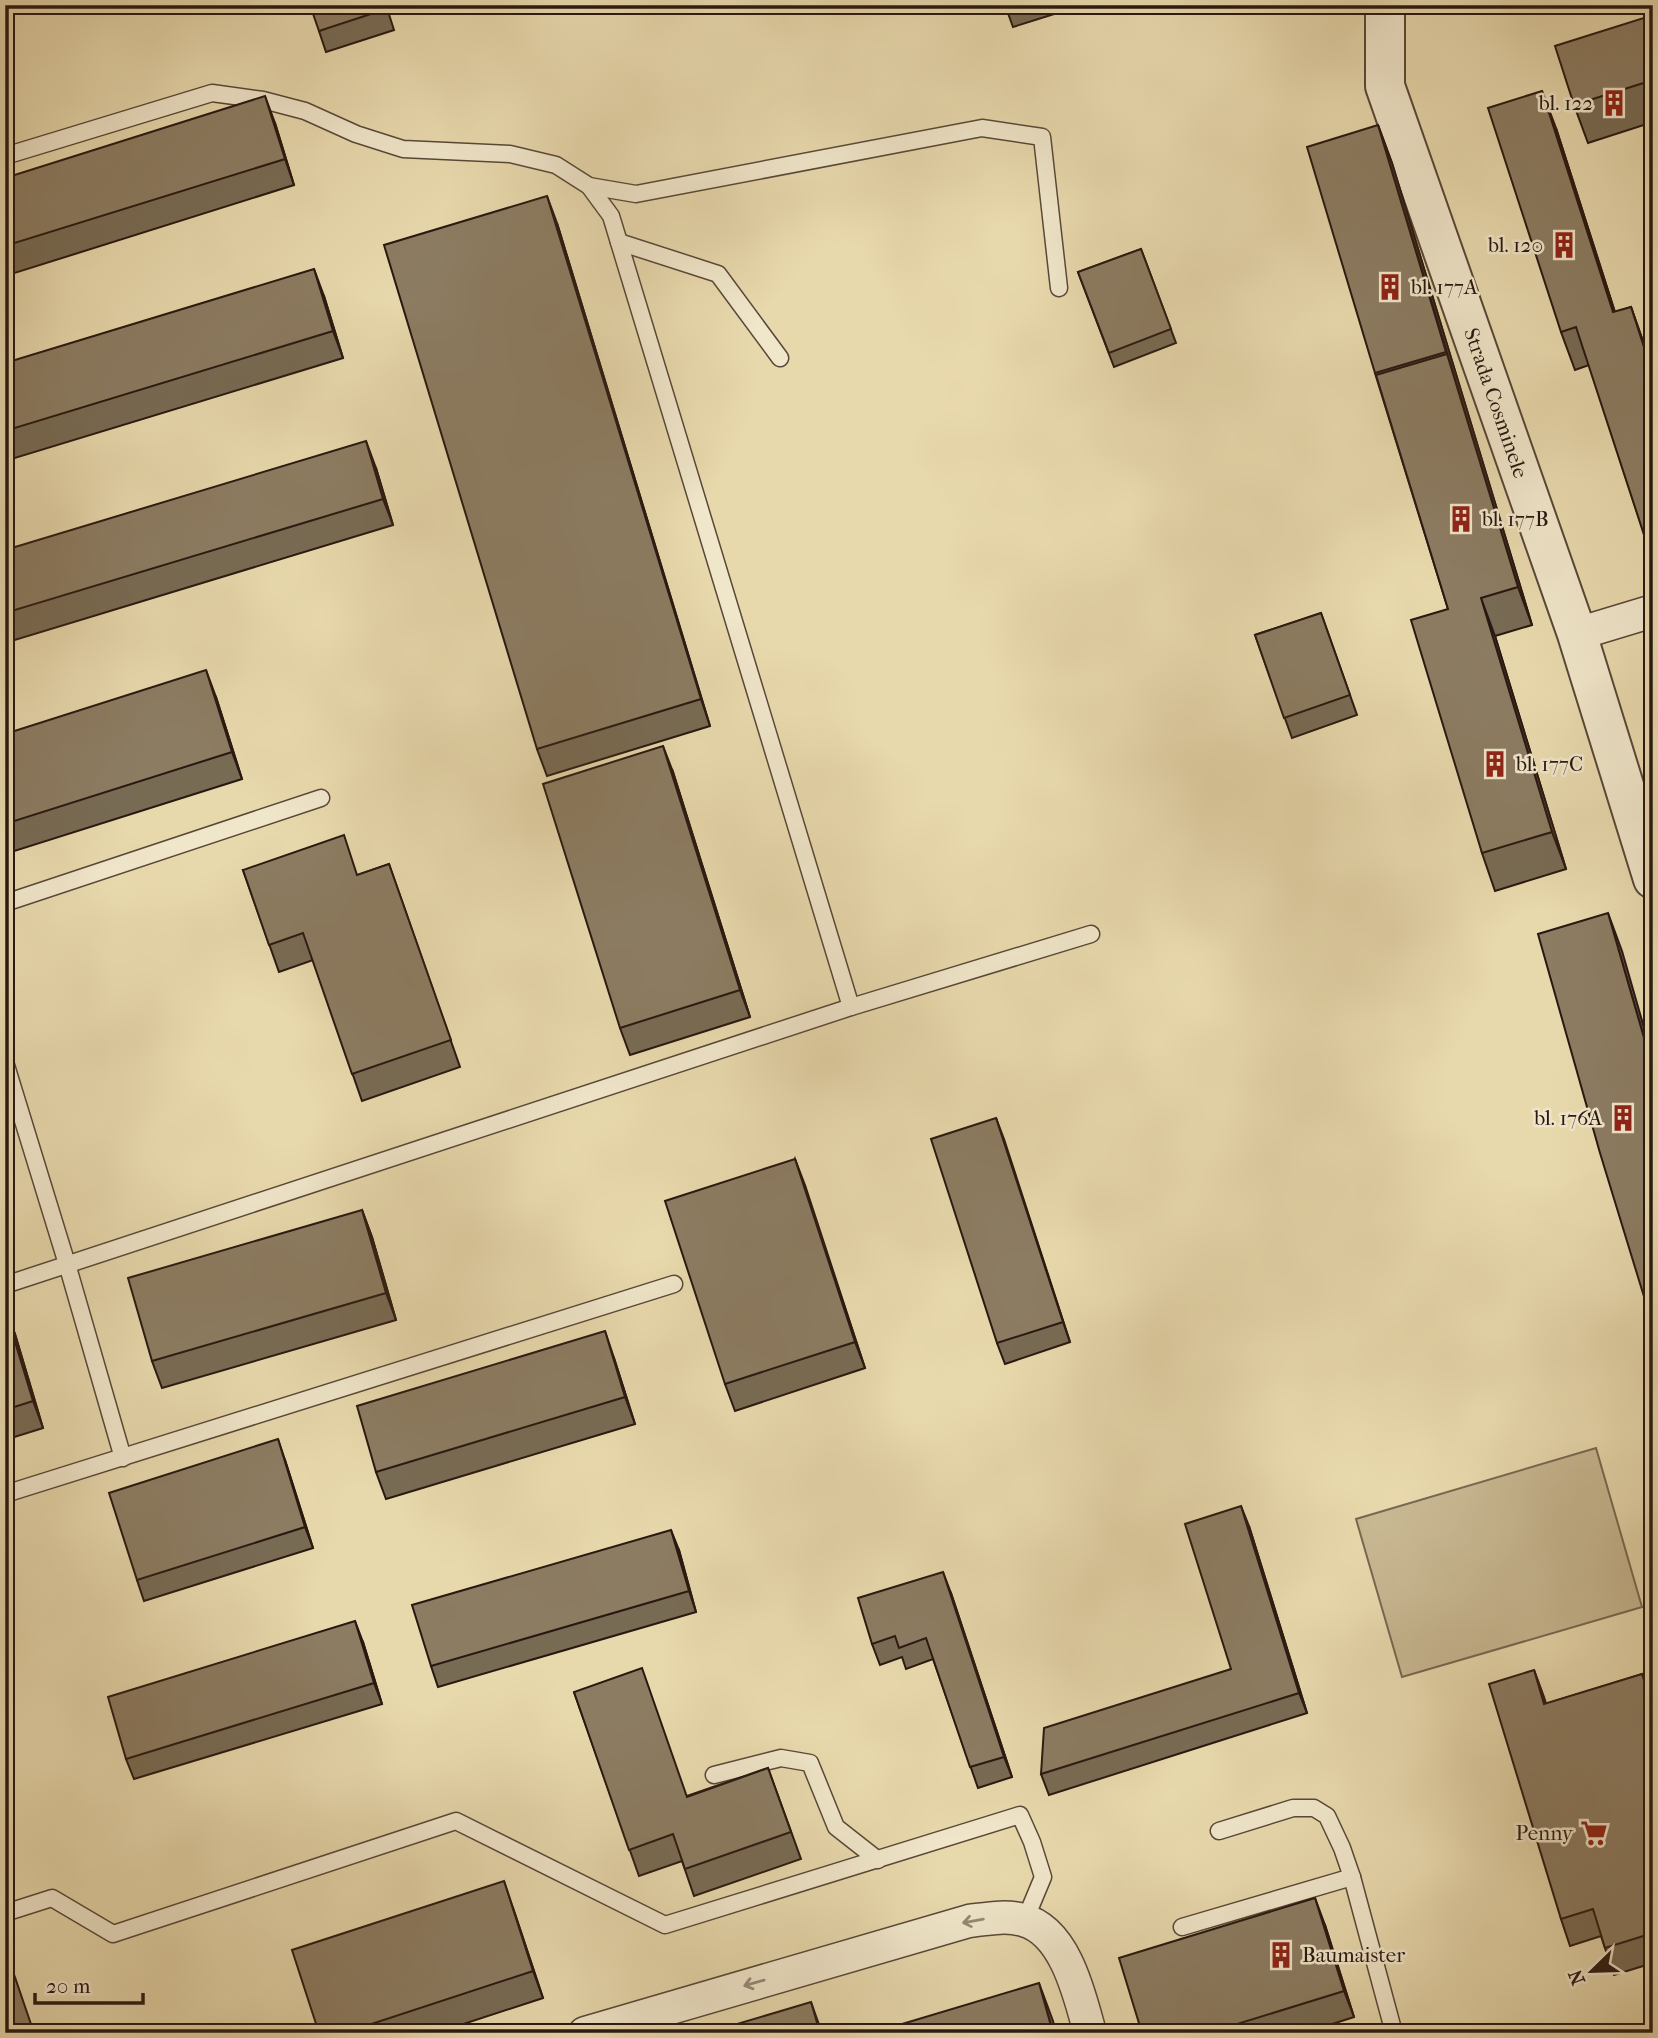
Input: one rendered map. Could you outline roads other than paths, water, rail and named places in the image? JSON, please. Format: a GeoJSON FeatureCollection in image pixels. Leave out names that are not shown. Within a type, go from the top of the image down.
{"type":"FeatureCollection","features":[{"type":"Feature","properties":{"kind":"street","name":"Strada Cosminele"},"geometry":{"type":"LineString","coordinates":[[1385,5],[1385,86],[1577,634],[1653,879]]}},
{"type":"Feature","properties":{"kind":"street"},"geometry":{"type":"LineString","coordinates":[[1577,634],[1653,611]]}},
{"type":"Feature","properties":{"kind":"street"},"geometry":{"type":"LineString","coordinates":[[585,2033],[969,1921],[997,1918],[1025,1920],[1057,1944],[1074,1978],[1090,2033]]}},
{"type":"Feature","properties":{"kind":"lane"},"geometry":{"type":"LineString","coordinates":[[5,156],[212,93],[262,100],[305,111],[356,134],[403,149],[510,154],[556,164],[589,186],[611,216],[851,1007]]}},
{"type":"Feature","properties":{"kind":"lane"},"geometry":{"type":"LineString","coordinates":[[589,186],[636,194],[982,128],[1042,137],[1059,288]]}},
{"type":"Feature","properties":{"kind":"lane"},"geometry":{"type":"LineString","coordinates":[[619,242],[718,274],[780,358]]}},
{"type":"Feature","properties":{"kind":"lane"},"geometry":{"type":"LineString","coordinates":[[5,903],[321,798]]}},
{"type":"Feature","properties":{"kind":"lane"},"geometry":{"type":"LineString","coordinates":[[5,1285],[851,1007],[1091,934]]}},
{"type":"Feature","properties":{"kind":"lane"},"geometry":{"type":"LineString","coordinates":[[5,1062],[123,1458]]}},
{"type":"Feature","properties":{"kind":"lane"},"geometry":{"type":"LineString","coordinates":[[5,1494],[674,1284]]}},
{"type":"Feature","properties":{"kind":"lane"},"geometry":{"type":"LineString","coordinates":[[714,1775],[781,1758],[810,1763],[836,1826],[878,1860]]}},
{"type":"Feature","properties":{"kind":"lane"},"geometry":{"type":"LineString","coordinates":[[1219,1831],[1293,1808],[1314,1808],[1327,1816],[1352,1877],[1394,2033]]}},
{"type":"Feature","properties":{"kind":"lane"},"geometry":{"type":"LineString","coordinates":[[5,1913],[52,1898],[113,1934],[456,1821],[665,1924],[1020,1815],[1032,1842],[1042,1877],[1025,1920]]}},
{"type":"Feature","properties":{"kind":"lane"},"geometry":{"type":"LineString","coordinates":[[1182,1927],[1352,1877]]}},
{"type":"Feature","properties":{"kind":"place","name":"bl. 122"},"geometry":{"type":"Point","coordinates":[1614,103]}},
{"type":"Feature","properties":{"kind":"place","name":"bl. 120"},"geometry":{"type":"Point","coordinates":[1564,245]}},
{"type":"Feature","properties":{"kind":"place","name":"bl. 177A"},"geometry":{"type":"Point","coordinates":[1390,287]}},
{"type":"Feature","properties":{"kind":"place","name":"bl. 177B"},"geometry":{"type":"Point","coordinates":[1461,519]}},
{"type":"Feature","properties":{"kind":"place","name":"bl. 177C"},"geometry":{"type":"Point","coordinates":[1495,764]}},
{"type":"Feature","properties":{"kind":"place","name":"bl. 176A"},"geometry":{"type":"Point","coordinates":[1623,1118]}},
{"type":"Feature","properties":{"kind":"place","name":"Penny"},"geometry":{"type":"Point","coordinates":[1594,1833]}},
{"type":"Feature","properties":{"kind":"place","name":"Baumaister"},"geometry":{"type":"Point","coordinates":[1281,1955]}}]}
